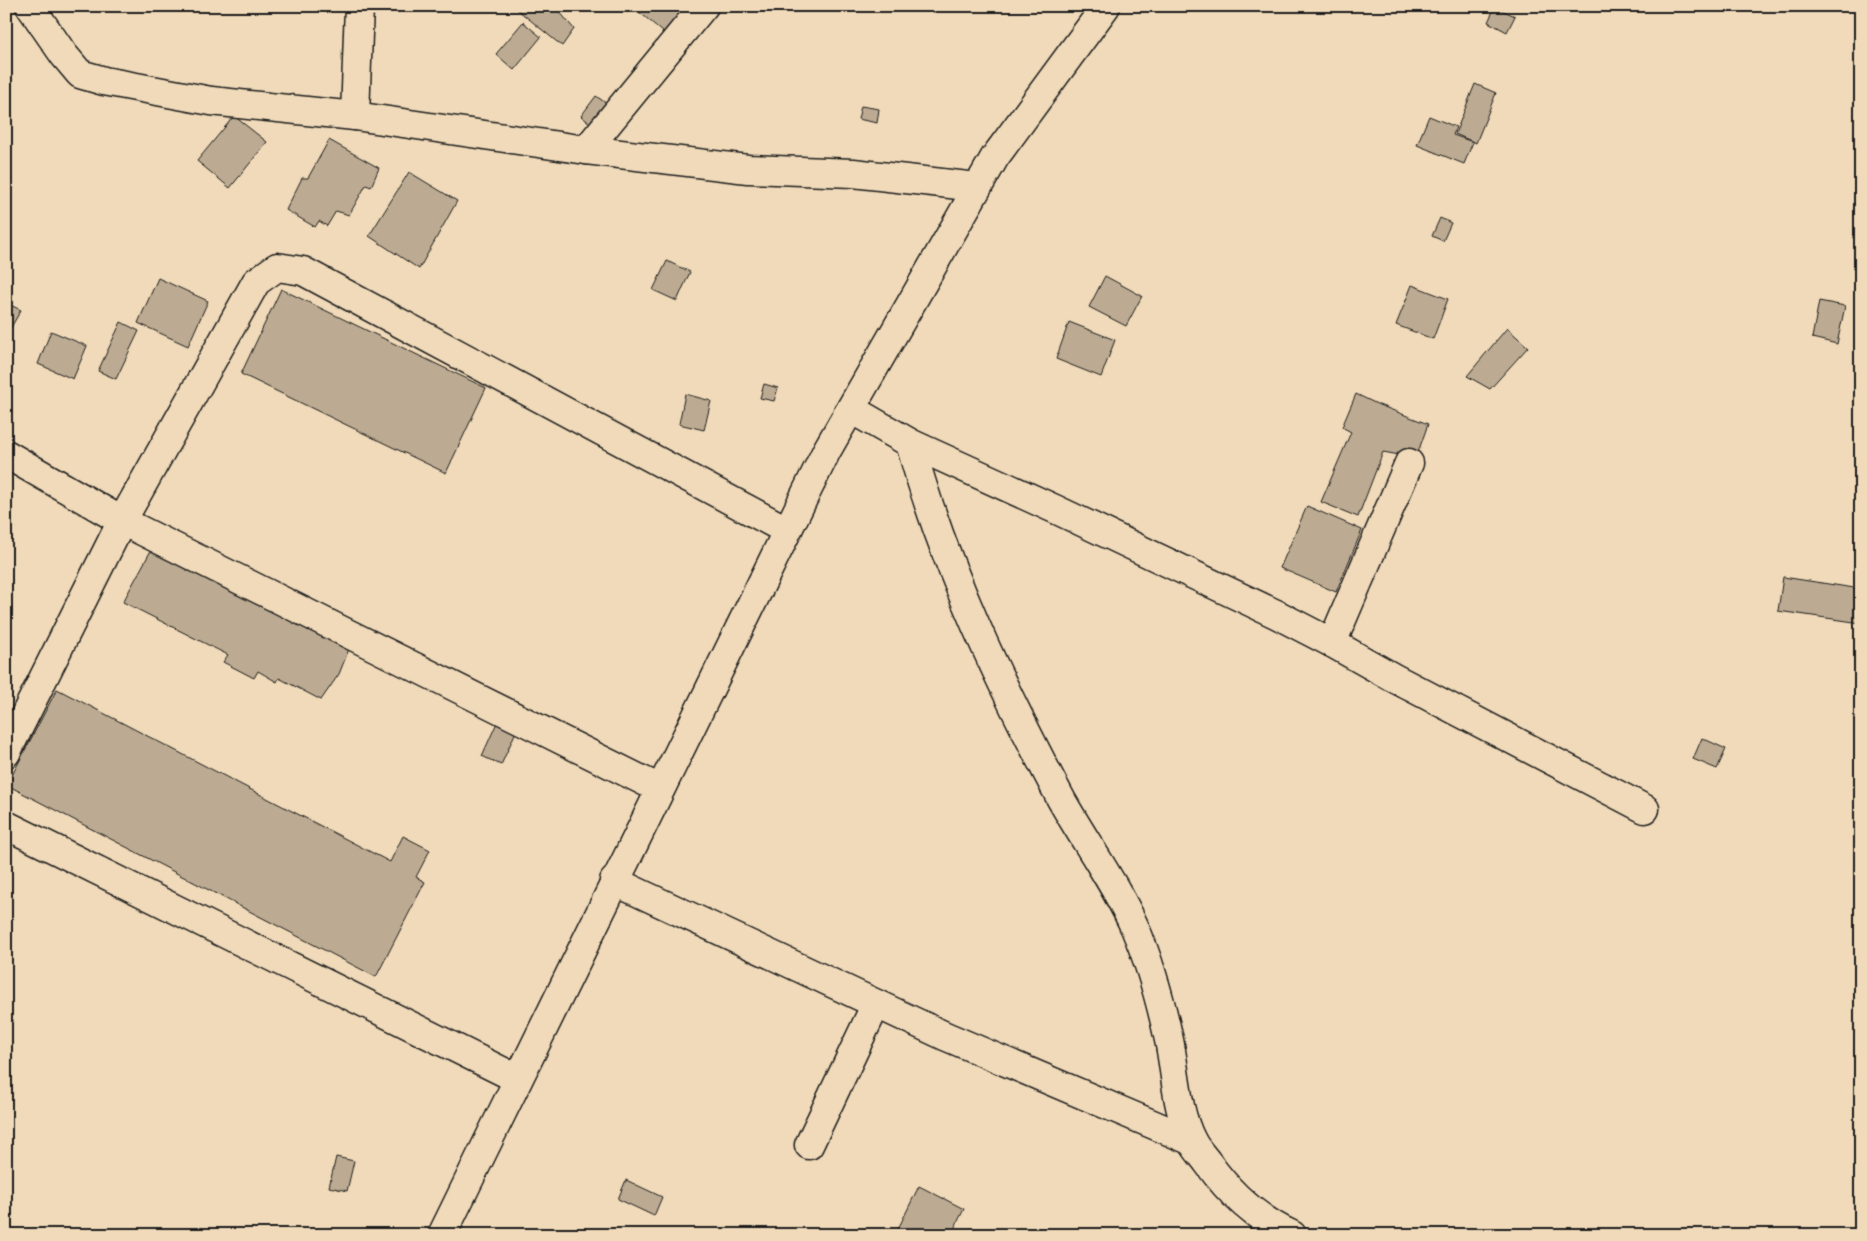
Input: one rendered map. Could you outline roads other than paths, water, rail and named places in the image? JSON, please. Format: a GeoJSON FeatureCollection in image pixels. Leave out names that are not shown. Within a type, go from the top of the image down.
{"type":"FeatureCollection","features":[{"type":"Feature","properties":{"kind":"main road"},"geometry":{"type":"LineString","coordinates":[[30,6],[64,55],[80,74],[104,81],[211,101],[354,116],[586,150],[748,169],[854,173],[978,187]]}},
{"type":"Feature","properties":{"kind":"main road"},"geometry":{"type":"LineString","coordinates":[[354,116],[359,6]]}},
{"type":"Feature","properties":{"kind":"main road"},"geometry":{"type":"LineString","coordinates":[[586,150],[704,6]]}},
{"type":"Feature","properties":{"kind":"main road"},"geometry":{"type":"LineString","coordinates":[[442,1235],[786,530],[827,450],[995,157],[1106,6]]}},
{"type":"Feature","properties":{"kind":"main road"},"geometry":{"type":"LineString","coordinates":[[6,753],[122,521],[256,282],[277,267],[303,271],[786,530]]}},
{"type":"Feature","properties":{"kind":"main road"},"geometry":{"type":"LineString","coordinates":[[850,409],[910,443],[1057,510],[1276,614],[1394,678],[1646,809]]}},
{"type":"Feature","properties":{"kind":"main road"},"geometry":{"type":"LineString","coordinates":[[910,443],[923,492],[961,589],[1020,722],[1071,818],[1135,928],[1151,973],[1167,1033],[1180,1104],[1192,1141],[1219,1179],[1247,1209],[1292,1235]]}},
{"type":"Feature","properties":{"kind":"main road"},"geometry":{"type":"LineString","coordinates":[[6,454],[122,521],[660,789]]}},
{"type":"Feature","properties":{"kind":"main road"},"geometry":{"type":"LineString","coordinates":[[1332,643],[1410,463]]}},
{"type":"Feature","properties":{"kind":"main road"},"geometry":{"type":"LineString","coordinates":[[6,824],[518,1079]]}},
{"type":"Feature","properties":{"kind":"main road"},"geometry":{"type":"LineString","coordinates":[[614,881],[876,1004],[1192,1141]]}},
{"type":"Feature","properties":{"kind":"main road"},"geometry":{"type":"LineString","coordinates":[[809,1145],[876,1004]]}}]}
